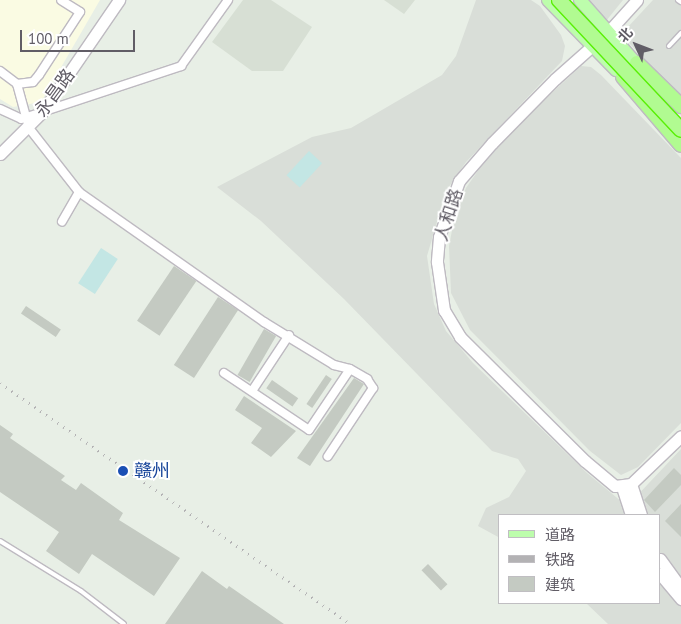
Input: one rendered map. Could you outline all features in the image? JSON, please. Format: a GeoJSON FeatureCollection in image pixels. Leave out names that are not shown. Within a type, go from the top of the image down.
{"type":"FeatureCollection","features":[{"type":"Feature","properties":{"kind":"highway"},"geometry":{"type":"LineString","coordinates":[[559,0],[681,130]]}},
{"type":"Feature","properties":{"kind":"highway"},"geometry":{"type":"LineString","coordinates":[[570,0],[681,120]]}},
{"type":"Feature","properties":{"kind":"highway"},"geometry":{"type":"LineString","coordinates":[[637,63],[681,106]]}},
{"type":"Feature","properties":{"kind":"highway"},"geometry":{"type":"LineString","coordinates":[[622,77],[681,145]]}},
{"type":"Feature","properties":{"kind":"main road"},"geometry":{"type":"LineString","coordinates":[[548,0],[681,139]]}},
{"type":"Feature","properties":{"kind":"main road"},"geometry":{"type":"LineString","coordinates":[[580,0],[681,112]]}},
{"type":"Feature","properties":{"kind":"street"},"geometry":{"type":"LineString","coordinates":[[17,84],[33,82],[80,12],[62,0]]}},
{"type":"Feature","properties":{"kind":"street","name":"永昌路"},"geometry":{"type":"LineString","coordinates":[[0,154],[27,123],[43,111],[119,0]]}},
{"type":"Feature","properties":{"kind":"street"},"geometry":{"type":"LineString","coordinates":[[43,111],[181,66],[228,0]]}},
{"type":"Feature","properties":{"kind":"street","name":"人和路"},"geometry":{"type":"LineString","coordinates":[[627,486],[615,486],[585,461],[460,337],[444,310],[437,262],[441,230],[460,181],[492,142],[609,31],[638,0]]}},
{"type":"Feature","properties":{"kind":"street"},"geometry":{"type":"LineString","coordinates":[[0,71],[17,84],[27,123],[79,192],[264,322],[289,335],[334,365],[350,369],[367,379],[373,388],[328,456]]}},
{"type":"Feature","properties":{"kind":"street"},"geometry":{"type":"LineString","coordinates":[[0,109],[27,123]]}},
{"type":"Feature","properties":{"kind":"street"},"geometry":{"type":"LineString","coordinates":[[62,222],[79,192]]}},
{"type":"Feature","properties":{"kind":"street"},"geometry":{"type":"LineString","coordinates":[[252,391],[289,335]]}},
{"type":"Feature","properties":{"kind":"street"},"geometry":{"type":"LineString","coordinates":[[224,373],[309,430],[350,369]]}},
{"type":"Feature","properties":{"kind":"street"},"geometry":{"type":"LineString","coordinates":[[627,486],[681,436]]}},
{"type":"Feature","properties":{"kind":"street"},"geometry":{"type":"LineString","coordinates":[[627,486],[631,514]]}},
{"type":"Feature","properties":{"kind":"street"},"geometry":{"type":"LineString","coordinates":[[627,486],[641,514]]}},
{"type":"Feature","properties":{"kind":"street"},"geometry":{"type":"LineString","coordinates":[[661,560],[681,588]]}},
{"type":"Feature","properties":{"kind":"street"},"geometry":{"type":"LineString","coordinates":[[661,575],[681,599]]}},
{"type":"Feature","properties":{"kind":"lane"},"geometry":{"type":"LineString","coordinates":[[669,46],[681,33]]}},
{"type":"Feature","properties":{"kind":"lane"},"geometry":{"type":"LineString","coordinates":[[0,541],[81,590],[124,624]]}},
{"type":"Feature","properties":{"kind":"shaded area"},"geometry":{"type":"Polygon","coordinates":[[[0,0],[100,0],[41,102],[13,107],[0,99],[0,0]]]}},
{"type":"Feature","properties":{"kind":"shaded area"},"geometry":{"type":"Polygon","coordinates":[[[243,0],[271,0],[312,27],[283,71],[252,71],[212,42],[243,0]]]}},
{"type":"Feature","properties":{"kind":"shaded area"},"geometry":{"type":"Polygon","coordinates":[[[384,0],[415,0],[404,14],[384,0]]]}},
{"type":"Feature","properties":{"kind":"shaded area"},"geometry":{"type":"Polygon","coordinates":[[[476,0],[531,0],[540,6],[561,35],[565,46],[562,61],[466,162],[446,191],[427,256],[434,304],[446,331],[473,363],[587,473],[622,502],[632,501],[681,449],[681,624],[608,624],[587,604],[661,604],[661,514],[498,514],[498,537],[478,526],[486,508],[509,497],[526,471],[518,459],[492,451],[344,299],[261,221],[217,187],[312,137],[351,128],[442,75],[456,56],[476,0]]]}},
{"type":"Feature","properties":{"kind":"shaded area"},"geometry":{"type":"Polygon","coordinates":[[[575,0],[623,0],[606,21],[575,0]]]}},
{"type":"Feature","properties":{"kind":"shaded area"},"geometry":{"type":"Polygon","coordinates":[[[653,0],[681,0],[681,98],[630,44],[627,28],[653,0]]]}},
{"type":"Feature","properties":{"kind":"shaded area"},"geometry":{"type":"Polygon","coordinates":[[[581,66],[591,67],[601,75],[681,158],[681,423],[638,467],[621,475],[590,451],[470,330],[451,293],[449,246],[455,215],[466,188],[484,162],[528,115],[581,66]]]}},
{"type":"Feature","properties":{"kind":"shaded area"},"geometry":{"type":"Polygon","coordinates":[[[309,151],[322,163],[300,187],[286,175],[309,151]]]}},
{"type":"Feature","properties":{"kind":"shaded area"},"geometry":{"type":"Polygon","coordinates":[[[101,248],[118,259],[95,294],[78,283],[101,248]]]}},
{"type":"Feature","properties":{"kind":"building"},"geometry":{"type":"Polygon","coordinates":[[[174,266],[196,281],[159,336],[137,321],[174,266]]]}},
{"type":"Feature","properties":{"kind":"building"},"geometry":{"type":"Polygon","coordinates":[[[218,297],[238,310],[194,378],[174,365],[218,297]]]}},
{"type":"Feature","properties":{"kind":"building"},"geometry":{"type":"Polygon","coordinates":[[[26,306],[61,329],[56,337],[21,313],[26,306]]]}},
{"type":"Feature","properties":{"kind":"building"},"geometry":{"type":"Polygon","coordinates":[[[264,329],[276,336],[250,382],[238,375],[264,329]]]}},
{"type":"Feature","properties":{"kind":"building"},"geometry":{"type":"Polygon","coordinates":[[[326,375],[332,379],[312,408],[306,404],[326,375]]]}},
{"type":"Feature","properties":{"kind":"building"},"geometry":{"type":"Polygon","coordinates":[[[354,378],[364,384],[310,466],[297,458],[354,378]]]}},
{"type":"Feature","properties":{"kind":"building"},"geometry":{"type":"Polygon","coordinates":[[[272,380],[298,398],[292,407],[266,388],[272,380]]]}},
{"type":"Feature","properties":{"kind":"building"},"geometry":{"type":"Polygon","coordinates":[[[244,396],[296,431],[271,457],[251,443],[262,428],[235,410],[244,396]]]}},
{"type":"Feature","properties":{"kind":"building"},"geometry":{"type":"Polygon","coordinates":[[[0,425],[13,434],[10,438],[65,476],[61,480],[76,490],[81,483],[123,513],[119,520],[180,558],[154,596],[92,554],[79,574],[46,551],[59,532],[0,492],[0,425]]]}},
{"type":"Feature","properties":{"kind":"building"},"geometry":{"type":"Polygon","coordinates":[[[674,468],[681,475],[681,485],[655,512],[644,500],[674,468]]]}},
{"type":"Feature","properties":{"kind":"building"},"geometry":{"type":"Polygon","coordinates":[[[681,504],[681,537],[665,521],[681,504]]]}},
{"type":"Feature","properties":{"kind":"building"},"geometry":{"type":"Polygon","coordinates":[[[428,564],[447,584],[441,590],[422,570],[428,564]]]}},
{"type":"Feature","properties":{"kind":"building"},"geometry":{"type":"Polygon","coordinates":[[[202,571],[227,589],[229,586],[284,624],[165,624],[202,571]]]}},
{"type":"Feature","properties":{"kind":"railway"},"geometry":{"type":"LineString","coordinates":[[0,383],[351,624]]}},
{"type":"Feature","properties":{"kind":"place","name":"赣州"},"geometry":{"type":"Point","coordinates":[123,471]}}]}
